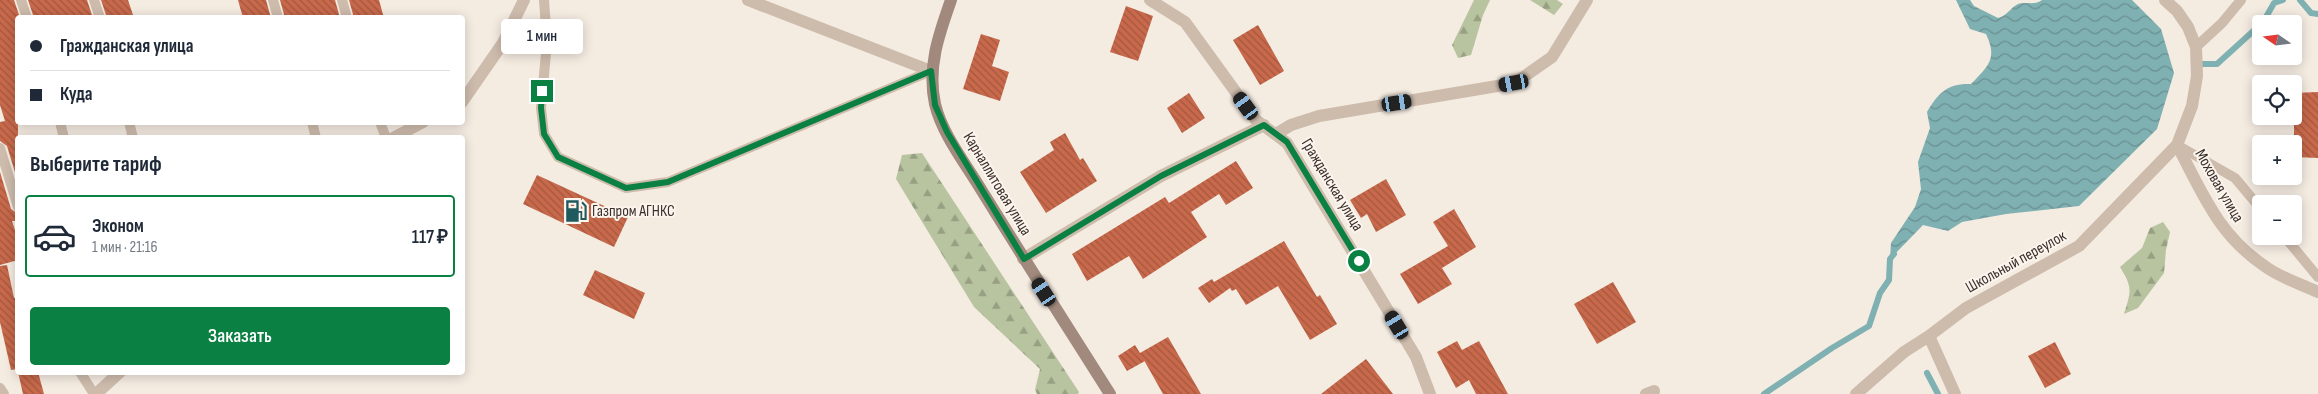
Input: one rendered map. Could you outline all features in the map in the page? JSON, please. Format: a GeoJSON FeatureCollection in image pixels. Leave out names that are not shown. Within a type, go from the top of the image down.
{"type":"FeatureCollection","features":[{"type":"Feature","properties":{"kind":"street"},"geometry":{"type":"LineString","coordinates":[[465,98],[503,44],[524,0]]}},
{"type":"Feature","properties":{"kind":"street"},"geometry":{"type":"LineString","coordinates":[[748,0],[931,71]]}},
{"type":"Feature","properties":{"kind":"street"},"geometry":{"type":"LineString","coordinates":[[774,0],[782,13]]}},
{"type":"Feature","properties":{"kind":"street","name":"Карналлитовая улица"},"geometry":{"type":"LineString","coordinates":[[951,0],[940,33],[931,71],[935,105],[947,132],[1024,259],[1110,394]]}},
{"type":"Feature","properties":{"kind":"street","name":"Гражданская улица"},"geometry":{"type":"LineString","coordinates":[[1150,0],[1185,22],[1256,120],[1287,142],[1416,357],[1430,394]]}},
{"type":"Feature","properties":{"kind":"street"},"geometry":{"type":"LineString","coordinates":[[1276,134],[1291,126],[1319,116],[1514,83],[1552,56],[1586,0]]}},
{"type":"Feature","properties":{"kind":"street","name":"Моховая улица"},"geometry":{"type":"LineString","coordinates":[[2165,0],[2177,11],[2188,28],[2196,47],[2197,76],[2192,106],[2177,145],[2216,219],[2235,244],[2267,269],[2318,292]]}},
{"type":"Feature","properties":{"kind":"street"},"geometry":{"type":"LineString","coordinates":[[399,135],[417,125]]}},
{"type":"Feature","properties":{"kind":"street"},"geometry":{"type":"LineString","coordinates":[[1024,259],[1161,176],[1264,125]]}},
{"type":"Feature","properties":{"kind":"street","name":"Школьный переулок"},"geometry":{"type":"LineString","coordinates":[[1856,394],[1904,352],[1966,308],[2079,246],[2177,145]]}},
{"type":"Feature","properties":{"kind":"street"},"geometry":{"type":"LineString","coordinates":[[1928,336],[1955,394]]}},
{"type":"Feature","properties":{"kind":"street"},"geometry":{"type":"LineString","coordinates":[[95,394],[117,375]]}},
{"type":"Feature","properties":{"kind":"lane"},"geometry":{"type":"LineString","coordinates":[[21,0],[26,15]]}},
{"type":"Feature","properties":{"kind":"lane"},"geometry":{"type":"LineString","coordinates":[[94,0],[99,15]]}},
{"type":"Feature","properties":{"kind":"lane"},"geometry":{"type":"LineString","coordinates":[[273,0],[277,15]]}},
{"type":"Feature","properties":{"kind":"lane"},"geometry":{"type":"LineString","coordinates":[[342,0],[346,15]]}},
{"type":"Feature","properties":{"kind":"lane"},"geometry":{"type":"LineString","coordinates":[[544,0],[547,42],[541,108],[544,134],[558,157],[626,188],[668,182],[931,71]]}},
{"type":"Feature","properties":{"kind":"lane"},"geometry":{"type":"LineString","coordinates":[[2196,47],[2222,23],[2241,0]]}},
{"type":"Feature","properties":{"kind":"lane"},"geometry":{"type":"LineString","coordinates":[[2177,145],[2235,178],[2252,198]]}},
{"type":"Feature","properties":{"kind":"lane"},"geometry":{"type":"LineString","coordinates":[[0,148],[15,197]]}},
{"type":"Feature","properties":{"kind":"lane"},"geometry":{"type":"LineString","coordinates":[[2291,245],[2318,277]]}},
{"type":"Feature","properties":{"kind":"lane"},"geometry":{"type":"LineString","coordinates":[[82,375],[95,394]]}},
{"type":"Feature","properties":{"kind":"lane"},"geometry":{"type":"LineString","coordinates":[[0,388],[4,394]]}},
{"type":"Feature","properties":{"kind":"green space"},"geometry":{"type":"Polygon","coordinates":[[[1474,0],[1490,0],[1483,15],[1471,55],[1458,58],[1452,45],[1474,0]]]}},
{"type":"Feature","properties":{"kind":"green space"},"geometry":{"type":"Polygon","coordinates":[[[1530,0],[1557,0],[1563,4],[1554,15],[1530,0]]]}},
{"type":"Feature","properties":{"kind":"green space"},"geometry":{"type":"Polygon","coordinates":[[[922,153],[1079,392],[1078,394],[1037,394],[1035,390],[1040,369],[974,307],[896,179],[902,155],[922,153]]]}},
{"type":"Feature","properties":{"kind":"green space"},"geometry":{"type":"Polygon","coordinates":[[[2163,222],[2170,232],[2164,273],[2138,308],[2124,314],[2130,290],[2120,267],[2142,248],[2150,228],[2163,222]]]}},
{"type":"Feature","properties":{"kind":"water"},"geometry":{"type":"Polygon","coordinates":[[[1956,0],[1970,0],[1974,6],[1998,18],[2004,16],[2018,4],[2036,3],[2042,0],[2132,0],[2161,29],[2174,73],[2157,129],[2079,206],[2006,214],[1962,222],[1948,231],[1923,225],[1890,259],[1891,243],[1915,207],[1921,189],[1918,162],[1930,128],[1927,112],[1935,99],[1945,90],[1956,85],[1971,84],[1986,67],[1991,56],[1986,34],[1970,29],[1956,0]]]}},
{"type":"Feature","properties":{"kind":"building"},"geometry":{"type":"Polygon","coordinates":[[[0,0],[14,0],[19,15],[15,15],[15,125],[18,125],[18,135],[15,135],[15,172],[7,146],[0,141],[0,122],[5,121],[0,105],[0,0]]]}},
{"type":"Feature","properties":{"kind":"building"},"geometry":{"type":"Polygon","coordinates":[[[28,0],[87,0],[92,15],[33,15],[28,0]]]}},
{"type":"Feature","properties":{"kind":"building"},"geometry":{"type":"Polygon","coordinates":[[[101,0],[128,0],[133,15],[106,15],[101,0]]]}},
{"type":"Feature","properties":{"kind":"building"},"geometry":{"type":"Polygon","coordinates":[[[238,0],[266,0],[270,15],[242,15],[238,0]]]}},
{"type":"Feature","properties":{"kind":"building"},"geometry":{"type":"Polygon","coordinates":[[[280,0],[335,0],[339,15],[284,15],[280,0]]]}},
{"type":"Feature","properties":{"kind":"building"},"geometry":{"type":"Polygon","coordinates":[[[349,0],[379,0],[383,15],[353,15],[349,0]]]}},
{"type":"Feature","properties":{"kind":"building"},"geometry":{"type":"Polygon","coordinates":[[[1126,6],[1153,16],[1138,61],[1110,52],[1126,6]]]}},
{"type":"Feature","properties":{"kind":"building"},"geometry":{"type":"Polygon","coordinates":[[[1258,25],[1284,71],[1260,85],[1233,40],[1258,25]]]}},
{"type":"Feature","properties":{"kind":"building"},"geometry":{"type":"Polygon","coordinates":[[[981,34],[1000,40],[992,66],[1009,72],[1000,101],[963,89],[981,34]]]}},
{"type":"Feature","properties":{"kind":"building"},"geometry":{"type":"Polygon","coordinates":[[[2318,92],[2318,158],[2302,157],[2302,135],[2294,135],[2294,125],[2302,125],[2302,93],[2318,92]]]}},
{"type":"Feature","properties":{"kind":"building"},"geometry":{"type":"Polygon","coordinates":[[[1189,93],[1205,118],[1182,133],[1167,108],[1189,93]]]}},
{"type":"Feature","properties":{"kind":"building"},"geometry":{"type":"Polygon","coordinates":[[[1065,133],[1080,160],[1083,158],[1097,181],[1046,213],[1020,172],[1054,150],[1050,142],[1065,133]]]}},
{"type":"Feature","properties":{"kind":"building"},"geometry":{"type":"Polygon","coordinates":[[[1236,161],[1253,188],[1226,205],[1219,194],[1191,212],[1207,237],[1143,279],[1129,256],[1087,281],[1072,254],[1165,197],[1169,203],[1236,161]]]}},
{"type":"Feature","properties":{"kind":"building"},"geometry":{"type":"Polygon","coordinates":[[[0,172],[11,209],[15,212],[15,221],[12,221],[15,230],[15,261],[0,265],[0,172]]]}},
{"type":"Feature","properties":{"kind":"building","name":"Газпром АГНКС"},"geometry":{"type":"Polygon","coordinates":[[[537,175],[628,217],[614,247],[523,204],[537,175]]]}},
{"type":"Feature","properties":{"kind":"building"},"geometry":{"type":"Polygon","coordinates":[[[1386,179],[1406,215],[1376,232],[1367,214],[1361,218],[1350,200],[1386,179]]]}},
{"type":"Feature","properties":{"kind":"building"},"geometry":{"type":"Polygon","coordinates":[[[1454,209],[1476,247],[1442,268],[1452,284],[1418,304],[1400,274],[1448,246],[1433,222],[1454,209]]]}},
{"type":"Feature","properties":{"kind":"building"},"geometry":{"type":"Polygon","coordinates":[[[1284,241],[1317,297],[1320,295],[1337,324],[1310,340],[1278,286],[1246,305],[1236,289],[1232,291],[1230,288],[1209,303],[1198,288],[1212,279],[1214,282],[1284,241]]]}},
{"type":"Feature","properties":{"kind":"building"},"geometry":{"type":"Polygon","coordinates":[[[7,265],[15,298],[15,369],[11,370],[0,322],[0,266],[7,265]]]}},
{"type":"Feature","properties":{"kind":"building"},"geometry":{"type":"Polygon","coordinates":[[[595,270],[645,293],[634,319],[583,295],[595,270]]]}},
{"type":"Feature","properties":{"kind":"building"},"geometry":{"type":"Polygon","coordinates":[[[1613,282],[1636,322],[1597,344],[1574,304],[1613,282]]]}},
{"type":"Feature","properties":{"kind":"building"},"geometry":{"type":"Polygon","coordinates":[[[1168,337],[1201,394],[1163,394],[1140,353],[1168,337]]]}},
{"type":"Feature","properties":{"kind":"building"},"geometry":{"type":"Polygon","coordinates":[[[1457,341],[1462,350],[1479,341],[1508,394],[1476,394],[1469,380],[1456,388],[1437,352],[1457,341]]]}},
{"type":"Feature","properties":{"kind":"building"},"geometry":{"type":"Polygon","coordinates":[[[2055,342],[2071,374],[2045,388],[2028,356],[2055,342]]]}},
{"type":"Feature","properties":{"kind":"building"},"geometry":{"type":"Polygon","coordinates":[[[1135,345],[1145,361],[1127,371],[1118,356],[1135,345]]]}},
{"type":"Feature","properties":{"kind":"building"},"geometry":{"type":"Polygon","coordinates":[[[1366,359],[1393,394],[1321,394],[1366,359]]]}},
{"type":"Feature","properties":{"kind":"building"},"geometry":{"type":"Polygon","coordinates":[[[19,375],[39,375],[44,394],[23,394],[19,375]]]}},
{"type":"Feature","properties":{"kind":"waterway"},"geometry":{"type":"LineString","coordinates":[[2267,15],[2274,3],[2283,0]]}},
{"type":"Feature","properties":{"kind":"waterway"},"geometry":{"type":"LineString","coordinates":[[2300,0],[2311,13],[2318,14]]}},
{"type":"Feature","properties":{"kind":"waterway"},"geometry":{"type":"LineString","coordinates":[[2203,64],[2217,64],[2252,32]]}},
{"type":"Feature","properties":{"kind":"waterway"},"geometry":{"type":"LineString","coordinates":[[1764,394],[1832,348],[1869,326],[1880,293],[1889,280],[1890,259],[1894,254]]}},
{"type":"Feature","properties":{"kind":"waterway"},"geometry":{"type":"LineString","coordinates":[[1927,373],[1938,394]]}},
{"type":"Feature","properties":{"kind":"place","name":"Газпром АГНКС"},"geometry":{"type":"Point","coordinates":[576,211]}},
{"type":"Feature","properties":{"kind":"route"},"geometry":{"type":"LineString","coordinates":[[542,91],[541,108],[544,134],[558,157],[626,188],[668,182],[931,71],[935,105],[947,132],[1024,259],[1161,176],[1264,125],[1287,142],[1359,261]]}}]}
